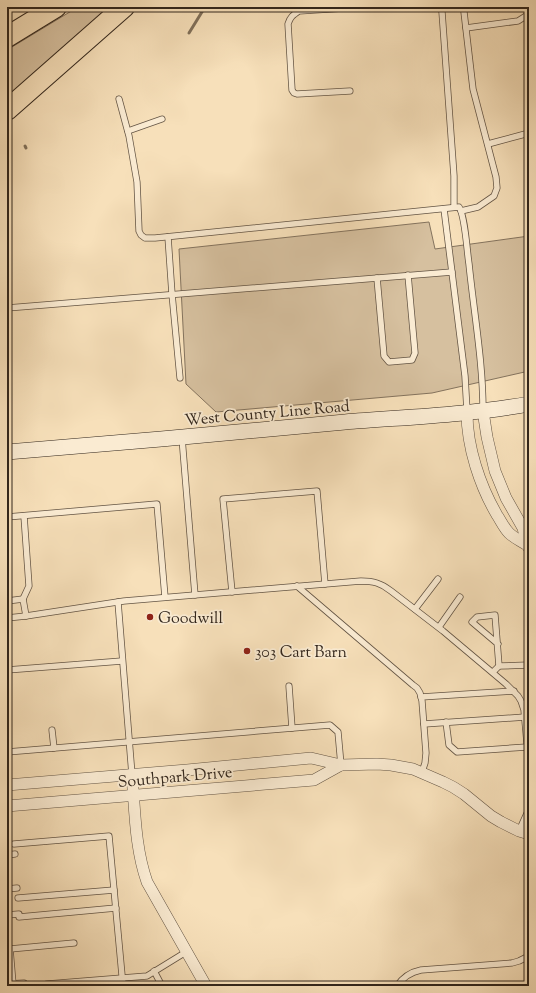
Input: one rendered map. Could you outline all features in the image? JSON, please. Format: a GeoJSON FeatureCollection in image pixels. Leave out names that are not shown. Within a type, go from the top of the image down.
{"type":"FeatureCollection","features":[{"type":"Feature","properties":{"kind":"highway"},"geometry":{"type":"LineString","coordinates":[[7,37],[56,7]]}},
{"type":"Feature","properties":{"kind":"highway"},"geometry":{"type":"LineString","coordinates":[[7,110],[124,7]]}},
{"type":"Feature","properties":{"kind":"main road","name":"West County Line Road"},"geometry":{"type":"LineString","coordinates":[[7,452],[467,413],[529,404]]}},
{"type":"Feature","properties":{"kind":"street"},"geometry":{"type":"LineString","coordinates":[[483,411],[495,472],[506,498],[523,528],[528,546]]}},
{"type":"Feature","properties":{"kind":"street"},"geometry":{"type":"LineString","coordinates":[[467,413],[470,440],[484,489],[491,504],[510,534],[528,546]]}},
{"type":"Feature","properties":{"kind":"street","name":"Southpark Drive"},"geometry":{"type":"LineString","coordinates":[[7,785],[311,758],[341,765],[391,765],[422,772],[453,787],[491,816],[524,833]]}},
{"type":"Feature","properties":{"kind":"street","name":"Southpark Drive"},"geometry":{"type":"LineString","coordinates":[[7,806],[314,780],[341,765]]}},
{"type":"Feature","properties":{"kind":"street"},"geometry":{"type":"LineString","coordinates":[[132,775],[137,842],[147,882],[206,986]]}},
{"type":"Feature","properties":{"kind":"lane"},"geometry":{"type":"LineString","coordinates":[[350,91],[294,93],[292,90],[288,24],[292,15],[299,12],[362,7]]}},
{"type":"Feature","properties":{"kind":"lane"},"geometry":{"type":"LineString","coordinates":[[440,7],[442,12],[454,176],[454,207]]}},
{"type":"Feature","properties":{"kind":"lane"},"geometry":{"type":"LineString","coordinates":[[462,211],[478,207],[494,196],[497,188],[496,177],[473,89],[464,7]]}},
{"type":"Feature","properties":{"kind":"lane"},"geometry":{"type":"LineString","coordinates":[[466,28],[518,21],[529,14]]}},
{"type":"Feature","properties":{"kind":"lane"},"geometry":{"type":"LineString","coordinates":[[119,100],[128,131],[137,182],[139,231],[145,238],[168,237],[459,207],[462,211],[483,385],[483,411]]}},
{"type":"Feature","properties":{"kind":"lane"},"geometry":{"type":"LineString","coordinates":[[128,131],[162,119]]}},
{"type":"Feature","properties":{"kind":"lane"},"geometry":{"type":"LineString","coordinates":[[488,144],[529,133]]}},
{"type":"Feature","properties":{"kind":"lane"},"geometry":{"type":"LineString","coordinates":[[444,209],[465,376],[467,413]]}},
{"type":"Feature","properties":{"kind":"lane"},"geometry":{"type":"LineString","coordinates":[[168,237],[180,378]]}},
{"type":"Feature","properties":{"kind":"lane"},"geometry":{"type":"LineString","coordinates":[[7,308],[452,272]]}},
{"type":"Feature","properties":{"kind":"lane"},"geometry":{"type":"LineString","coordinates":[[377,278],[384,356],[389,362],[412,360],[415,353],[408,275]]}},
{"type":"Feature","properties":{"kind":"lane"},"geometry":{"type":"LineString","coordinates":[[182,438],[195,595]]}},
{"type":"Feature","properties":{"kind":"lane"},"geometry":{"type":"LineString","coordinates":[[232,592],[223,499],[231,498],[317,491],[325,584]]}},
{"type":"Feature","properties":{"kind":"lane"},"geometry":{"type":"LineString","coordinates":[[7,517],[157,504],[165,597]]}},
{"type":"Feature","properties":{"kind":"lane"},"geometry":{"type":"LineString","coordinates":[[24,516],[29,586],[24,599],[26,616]]}},
{"type":"Feature","properties":{"kind":"lane"},"geometry":{"type":"LineString","coordinates":[[415,609],[438,579]]}},
{"type":"Feature","properties":{"kind":"lane"},"geometry":{"type":"LineString","coordinates":[[7,618],[118,602],[165,597],[370,581],[383,585],[439,627],[514,691],[526,705],[525,717],[529,766]]}},
{"type":"Feature","properties":{"kind":"lane"},"geometry":{"type":"LineString","coordinates":[[297,586],[419,691],[421,697],[426,753],[422,772]]}},
{"type":"Feature","properties":{"kind":"lane"},"geometry":{"type":"LineString","coordinates":[[439,627],[460,597]]}},
{"type":"Feature","properties":{"kind":"lane"},"geometry":{"type":"LineString","coordinates":[[7,601],[24,599]]}},
{"type":"Feature","properties":{"kind":"lane"},"geometry":{"type":"LineString","coordinates":[[118,602],[132,775]]}},
{"type":"Feature","properties":{"kind":"lane"},"geometry":{"type":"LineString","coordinates":[[498,644],[472,622],[477,617],[495,616],[498,644],[499,666]]}},
{"type":"Feature","properties":{"kind":"lane"},"geometry":{"type":"LineString","coordinates":[[7,670],[122,661]]}},
{"type":"Feature","properties":{"kind":"lane"},"geometry":{"type":"LineString","coordinates":[[493,672],[499,666],[529,665]]}},
{"type":"Feature","properties":{"kind":"lane"},"geometry":{"type":"LineString","coordinates":[[289,686],[292,728]]}},
{"type":"Feature","properties":{"kind":"lane"},"geometry":{"type":"LineString","coordinates":[[421,697],[514,691]]}},
{"type":"Feature","properties":{"kind":"lane"},"geometry":{"type":"LineString","coordinates":[[424,724],[525,717]]}},
{"type":"Feature","properties":{"kind":"lane"},"geometry":{"type":"LineString","coordinates":[[446,722],[449,745],[457,752],[527,747]]}},
{"type":"Feature","properties":{"kind":"lane"},"geometry":{"type":"LineString","coordinates":[[7,752],[330,725],[338,732],[341,765]]}},
{"type":"Feature","properties":{"kind":"lane"},"geometry":{"type":"LineString","coordinates":[[52,730],[54,748]]}},
{"type":"Feature","properties":{"kind":"lane"},"geometry":{"type":"LineString","coordinates":[[524,833],[529,809]]}},
{"type":"Feature","properties":{"kind":"lane"},"geometry":{"type":"LineString","coordinates":[[14,844],[109,836],[123,986]]}},
{"type":"Feature","properties":{"kind":"lane"},"geometry":{"type":"LineString","coordinates":[[7,855],[15,854]]}},
{"type":"Feature","properties":{"kind":"lane"},"geometry":{"type":"LineString","coordinates":[[7,889],[17,888]]}},
{"type":"Feature","properties":{"kind":"lane"},"geometry":{"type":"LineString","coordinates":[[18,898],[114,890]]}},
{"type":"Feature","properties":{"kind":"lane"},"geometry":{"type":"LineString","coordinates":[[7,915],[19,916],[116,908]]}},
{"type":"Feature","properties":{"kind":"lane"},"geometry":{"type":"LineString","coordinates":[[24,983],[10,984],[10,949],[74,943]]}},
{"type":"Feature","properties":{"kind":"lane"},"geometry":{"type":"LineString","coordinates":[[47,984],[147,976],[186,952]]}},
{"type":"Feature","properties":{"kind":"lane"},"geometry":{"type":"LineString","coordinates":[[397,986],[400,981],[413,972],[512,963],[529,956]]}},
{"type":"Feature","properties":{"kind":"lane"},"geometry":{"type":"LineString","coordinates":[[154,971],[162,986]]}},
{"type":"Feature","properties":{"kind":"shaded area"},"geometry":{"type":"Polygon","coordinates":[[[78,7],[113,7],[7,99],[7,50],[78,7]]]}},
{"type":"Feature","properties":{"kind":"shaded area"},"geometry":{"type":"Polygon","coordinates":[[[429,222],[435,249],[529,236],[529,371],[432,393],[216,412],[186,384],[179,249],[429,222]]]}},
{"type":"Feature","properties":{"kind":"waterway"},"geometry":{"type":"LineString","coordinates":[[189,33],[205,7]]}},
{"type":"Feature","properties":{"kind":"place","name":"Goodwill"},"geometry":{"type":"Point","coordinates":[150,617]}},
{"type":"Feature","properties":{"kind":"place","name":"303 Cart Barn"},"geometry":{"type":"Point","coordinates":[247,651]}}]}
